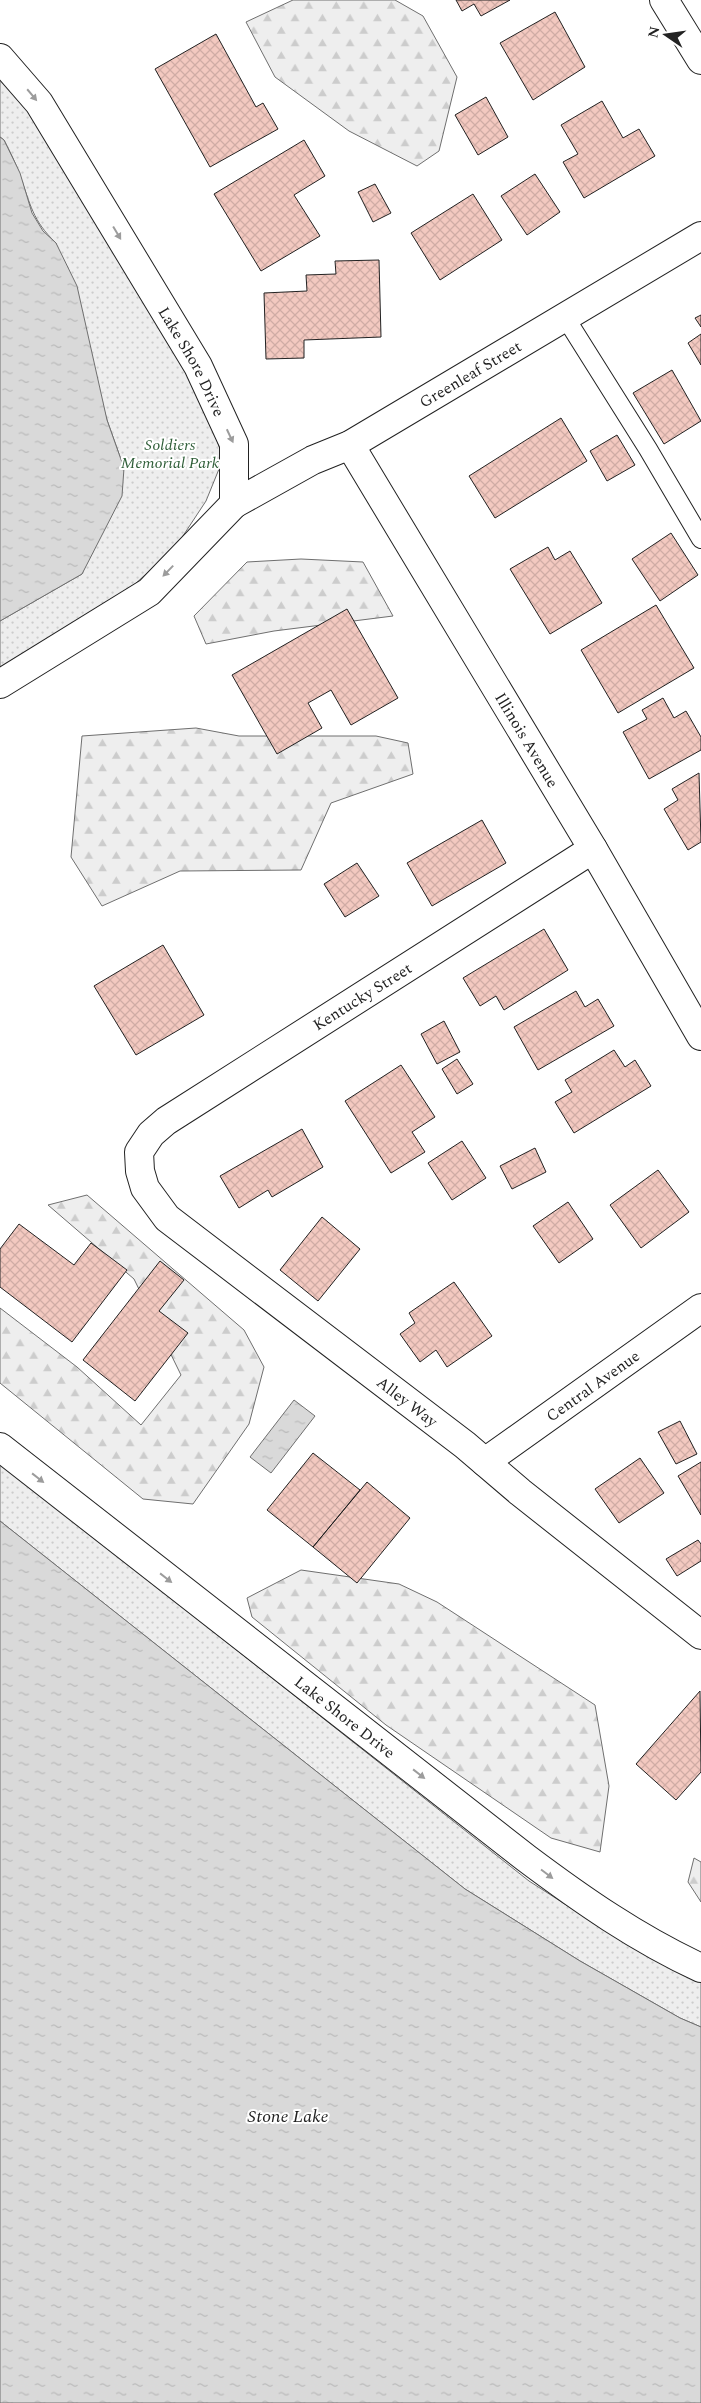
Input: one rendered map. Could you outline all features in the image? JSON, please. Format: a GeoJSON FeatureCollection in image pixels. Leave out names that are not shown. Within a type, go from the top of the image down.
{"type":"FeatureCollection","features":[{"type":"Feature","properties":{"kind":"street"},"geometry":{"type":"LineString","coordinates":[[664,0],[701,60]]}},
{"type":"Feature","properties":{"kind":"street","name":"Lake Shore Drive"},"geometry":{"type":"LineString","coordinates":[[0,58],[39,103],[198,366],[234,444],[234,504]]}},
{"type":"Feature","properties":{"kind":"street","name":"Greenleaf Street"},"geometry":{"type":"LineString","coordinates":[[234,504],[313,460],[350,445],[701,236]]}},
{"type":"Feature","properties":{"kind":"street","name":"Illinois Avenue"},"geometry":{"type":"LineString","coordinates":[[350,445],[593,850],[701,1036]]}},
{"type":"Feature","properties":{"kind":"street"},"geometry":{"type":"LineString","coordinates":[[0,684],[149,592],[234,504]]}},
{"type":"Feature","properties":{"kind":"street","name":"Kentucky Street"},"geometry":{"type":"LineString","coordinates":[[139,1152],[151,1134],[166,1121],[593,850]]}},
{"type":"Feature","properties":{"kind":"street","name":"Alley Way"},"geometry":{"type":"LineString","coordinates":[[139,1152],[140,1171],[145,1188],[167,1218],[485,1462],[520,1492],[701,1635]]}},
{"type":"Feature","properties":{"kind":"street","name":"Central Avenue"},"geometry":{"type":"LineString","coordinates":[[485,1462],[701,1308]]}},
{"type":"Feature","properties":{"kind":"street","name":"Lake Shore Drive"},"geometry":{"type":"LineString","coordinates":[[0,1447],[585,1902],[661,1949],[701,1968]]}},
{"type":"Feature","properties":{"kind":"lane"},"geometry":{"type":"LineString","coordinates":[[565,318],[648,448],[701,539]]}},
{"type":"Feature","properties":{"kind":"green space"},"geometry":{"type":"Polygon","coordinates":[[[293,0],[395,0],[423,16],[457,77],[439,151],[417,166],[349,131],[275,77],[246,22],[293,0]]]}},
{"type":"Feature","properties":{"kind":"green space","name":"Soldiers Memorial Park"},"geometry":{"type":"Polygon","coordinates":[[[0,74],[19,94],[204,402],[220,449],[219,469],[206,501],[175,548],[135,584],[0,670],[0,621],[82,574],[124,468],[107,420],[56,243],[37,219],[15,162],[4,140],[0,137],[0,74]]]}},
{"type":"Feature","properties":{"kind":"green space"},"geometry":{"type":"Polygon","coordinates":[[[301,559],[363,562],[393,616],[274,631],[206,644],[194,616],[247,562],[301,559]]]}},
{"type":"Feature","properties":{"kind":"green space"},"geometry":{"type":"Polygon","coordinates":[[[196,728],[239,736],[376,736],[408,743],[413,774],[331,803],[301,870],[180,871],[102,906],[71,857],[82,736],[196,728]]]}},
{"type":"Feature","properties":{"kind":"green space"},"geometry":{"type":"Polygon","coordinates":[[[87,1195],[244,1330],[264,1367],[249,1424],[193,1504],[143,1499],[0,1383],[0,1308],[77,1367],[141,1425],[181,1375],[134,1279],[48,1205],[87,1195]]]}},
{"type":"Feature","properties":{"kind":"green space"},"geometry":{"type":"Polygon","coordinates":[[[0,1463],[529,1881],[571,1908],[701,1981],[701,2027],[680,2018],[580,1961],[465,1889],[0,1521],[0,1463]]]}},
{"type":"Feature","properties":{"kind":"green space"},"geometry":{"type":"Polygon","coordinates":[[[301,1570],[399,1584],[437,1602],[595,1705],[609,1786],[600,1852],[551,1838],[386,1725],[252,1617],[247,1598],[301,1570]]]}},
{"type":"Feature","properties":{"kind":"green space"},"geometry":{"type":"Polygon","coordinates":[[[694,1858],[701,1862],[701,1902],[688,1882],[694,1858]]]}},
{"type":"Feature","properties":{"kind":"water"},"geometry":{"type":"Polygon","coordinates":[[[0,137],[4,140],[20,173],[32,213],[43,231],[56,243],[77,286],[107,420],[124,468],[122,496],[82,574],[0,621],[0,137]]]}},
{"type":"Feature","properties":{"kind":"water"},"geometry":{"type":"Polygon","coordinates":[[[294,1400],[315,1416],[271,1473],[250,1457],[294,1400]]]}},
{"type":"Feature","properties":{"kind":"water","name":"Stone Lake"},"geometry":{"type":"Polygon","coordinates":[[[0,1521],[465,1889],[580,1961],[680,2018],[701,2027],[701,2403],[0,2403],[0,1521]]]}},
{"type":"Feature","properties":{"kind":"building"},"geometry":{"type":"Polygon","coordinates":[[[456,0],[510,0],[481,16],[474,4],[462,11],[456,0]]]}},
{"type":"Feature","properties":{"kind":"building"},"geometry":{"type":"Polygon","coordinates":[[[555,12],[585,67],[533,100],[500,43],[555,12]]]}},
{"type":"Feature","properties":{"kind":"building"},"geometry":{"type":"Polygon","coordinates":[[[216,34],[256,107],[263,103],[278,129],[210,167],[155,69],[216,34]]]}},
{"type":"Feature","properties":{"kind":"building"},"geometry":{"type":"Polygon","coordinates":[[[486,97],[508,137],[478,155],[455,115],[486,97]]]}},
{"type":"Feature","properties":{"kind":"building"},"geometry":{"type":"Polygon","coordinates":[[[602,101],[623,138],[639,129],[655,156],[584,198],[563,162],[578,154],[561,125],[602,101]]]}},
{"type":"Feature","properties":{"kind":"building"},"geometry":{"type":"Polygon","coordinates":[[[304,140],[325,176],[294,195],[320,236],[261,271],[214,194],[304,140]]]}},
{"type":"Feature","properties":{"kind":"building"},"geometry":{"type":"Polygon","coordinates":[[[535,174],[560,212],[527,235],[501,196],[535,174]]]}},
{"type":"Feature","properties":{"kind":"building"},"geometry":{"type":"Polygon","coordinates":[[[375,184],[391,213],[373,222],[358,192],[375,184]]]}},
{"type":"Feature","properties":{"kind":"building"},"geometry":{"type":"Polygon","coordinates":[[[473,194],[502,240],[440,280],[411,233],[473,194]]]}},
{"type":"Feature","properties":{"kind":"building"},"geometry":{"type":"Polygon","coordinates":[[[379,260],[381,337],[304,340],[304,358],[266,359],[264,293],[307,291],[306,275],[336,274],[335,261],[379,260]]]}},
{"type":"Feature","properties":{"kind":"building"},"geometry":{"type":"Polygon","coordinates":[[[701,315],[701,327],[695,318],[701,315]]]}},
{"type":"Feature","properties":{"kind":"building"},"geometry":{"type":"Polygon","coordinates":[[[701,334],[701,365],[688,343],[701,334]]]}},
{"type":"Feature","properties":{"kind":"building"},"geometry":{"type":"Polygon","coordinates":[[[672,370],[701,421],[664,444],[633,393],[672,370]]]}},
{"type":"Feature","properties":{"kind":"building"},"geometry":{"type":"Polygon","coordinates":[[[561,418],[587,461],[495,518],[469,476],[561,418]]]}},
{"type":"Feature","properties":{"kind":"building"},"geometry":{"type":"Polygon","coordinates":[[[617,435],[635,465],[607,481],[590,451],[617,435]]]}},
{"type":"Feature","properties":{"kind":"building"},"geometry":{"type":"Polygon","coordinates":[[[671,533],[698,575],[660,601],[632,559],[671,533]]]}},
{"type":"Feature","properties":{"kind":"building"},"geometry":{"type":"Polygon","coordinates":[[[548,547],[555,560],[570,551],[602,603],[550,634],[510,569],[548,547]]]}},
{"type":"Feature","properties":{"kind":"building"},"geometry":{"type":"Polygon","coordinates":[[[656,605],[694,668],[618,713],[581,650],[656,605]]]}},
{"type":"Feature","properties":{"kind":"building"},"geometry":{"type":"Polygon","coordinates":[[[347,609],[398,698],[351,725],[331,690],[308,703],[322,728],[277,754],[232,675],[347,609]]]}},
{"type":"Feature","properties":{"kind":"building"},"geometry":{"type":"Polygon","coordinates":[[[663,698],[674,718],[686,711],[701,737],[701,750],[649,779],[623,732],[647,719],[642,710],[663,698]]]}},
{"type":"Feature","properties":{"kind":"building"},"geometry":{"type":"Polygon","coordinates":[[[699,773],[701,842],[688,850],[664,809],[678,800],[672,789],[699,773]]]}},
{"type":"Feature","properties":{"kind":"building"},"geometry":{"type":"Polygon","coordinates":[[[482,820],[506,863],[432,906],[407,863],[482,820]]]}},
{"type":"Feature","properties":{"kind":"building"},"geometry":{"type":"Polygon","coordinates":[[[357,863],[379,896],[345,917],[324,884],[357,863]]]}},
{"type":"Feature","properties":{"kind":"building"},"geometry":{"type":"Polygon","coordinates":[[[544,929],[568,970],[504,1010],[496,996],[480,1006],[463,978],[544,929]]]}},
{"type":"Feature","properties":{"kind":"building"},"geometry":{"type":"Polygon","coordinates":[[[163,945],[204,1015],[136,1055],[94,986],[163,945]]]}},
{"type":"Feature","properties":{"kind":"building"},"geometry":{"type":"Polygon","coordinates":[[[576,991],[585,1007],[598,999],[614,1026],[538,1070],[514,1027],[576,991]]]}},
{"type":"Feature","properties":{"kind":"building"},"geometry":{"type":"Polygon","coordinates":[[[444,1021],[460,1052],[437,1064],[421,1034],[444,1021]]]}},
{"type":"Feature","properties":{"kind":"building"},"geometry":{"type":"Polygon","coordinates":[[[614,1050],[625,1067],[635,1060],[651,1086],[574,1133],[555,1102],[572,1092],[565,1080],[614,1050]]]}},
{"type":"Feature","properties":{"kind":"building"},"geometry":{"type":"Polygon","coordinates":[[[457,1059],[473,1084],[457,1094],[442,1069],[457,1059]]]}},
{"type":"Feature","properties":{"kind":"building"},"geometry":{"type":"Polygon","coordinates":[[[401,1065],[435,1117],[412,1132],[425,1152],[391,1173],[345,1101],[401,1065]]]}},
{"type":"Feature","properties":{"kind":"building"},"geometry":{"type":"Polygon","coordinates":[[[302,1129],[323,1167],[272,1197],[268,1190],[239,1208],[220,1176],[302,1129]]]}},
{"type":"Feature","properties":{"kind":"building"},"geometry":{"type":"Polygon","coordinates":[[[462,1141],[486,1178],[452,1200],[428,1163],[462,1141]]]}},
{"type":"Feature","properties":{"kind":"building"},"geometry":{"type":"Polygon","coordinates":[[[535,1148],[546,1172],[512,1189],[500,1166],[535,1148]]]}},
{"type":"Feature","properties":{"kind":"building"},"geometry":{"type":"Polygon","coordinates":[[[658,1170],[689,1212],[641,1248],[610,1205],[658,1170]]]}},
{"type":"Feature","properties":{"kind":"building"},"geometry":{"type":"Polygon","coordinates":[[[568,1202],[593,1239],[559,1263],[533,1226],[568,1202]]]}},
{"type":"Feature","properties":{"kind":"building"},"geometry":{"type":"Polygon","coordinates":[[[322,1217],[360,1249],[318,1301],[280,1270],[322,1217]]]}},
{"type":"Feature","properties":{"kind":"building"},"geometry":{"type":"Polygon","coordinates":[[[19,1224],[74,1265],[91,1243],[127,1270],[72,1342],[0,1287],[0,1249],[19,1224]]]}},
{"type":"Feature","properties":{"kind":"building"},"geometry":{"type":"Polygon","coordinates":[[[160,1261],[184,1280],[159,1311],[188,1333],[135,1401],[83,1360],[160,1261]]]}},
{"type":"Feature","properties":{"kind":"building"},"geometry":{"type":"Polygon","coordinates":[[[454,1282],[492,1336],[447,1367],[436,1350],[420,1362],[400,1334],[415,1323],[409,1313],[454,1282]]]}},
{"type":"Feature","properties":{"kind":"building"},"geometry":{"type":"Polygon","coordinates":[[[680,1421],[697,1454],[676,1464],[658,1432],[680,1421]]]}},
{"type":"Feature","properties":{"kind":"building"},"geometry":{"type":"Polygon","coordinates":[[[313,1453],[360,1490],[313,1547],[267,1510],[313,1453]]]}},
{"type":"Feature","properties":{"kind":"building"},"geometry":{"type":"Polygon","coordinates":[[[640,1458],[664,1493],[619,1523],[595,1489],[640,1458]]]}},
{"type":"Feature","properties":{"kind":"building"},"geometry":{"type":"Polygon","coordinates":[[[701,1462],[701,1515],[678,1476],[701,1462]]]}},
{"type":"Feature","properties":{"kind":"building"},"geometry":{"type":"Polygon","coordinates":[[[367,1482],[410,1518],[357,1583],[313,1547],[367,1482]]]}},
{"type":"Feature","properties":{"kind":"building"},"geometry":{"type":"Polygon","coordinates":[[[698,1540],[701,1544],[701,1561],[677,1576],[666,1559],[698,1540]]]}},
{"type":"Feature","properties":{"kind":"building"},"geometry":{"type":"Polygon","coordinates":[[[700,1691],[701,1772],[676,1800],[636,1764],[700,1691]]]}}]}
